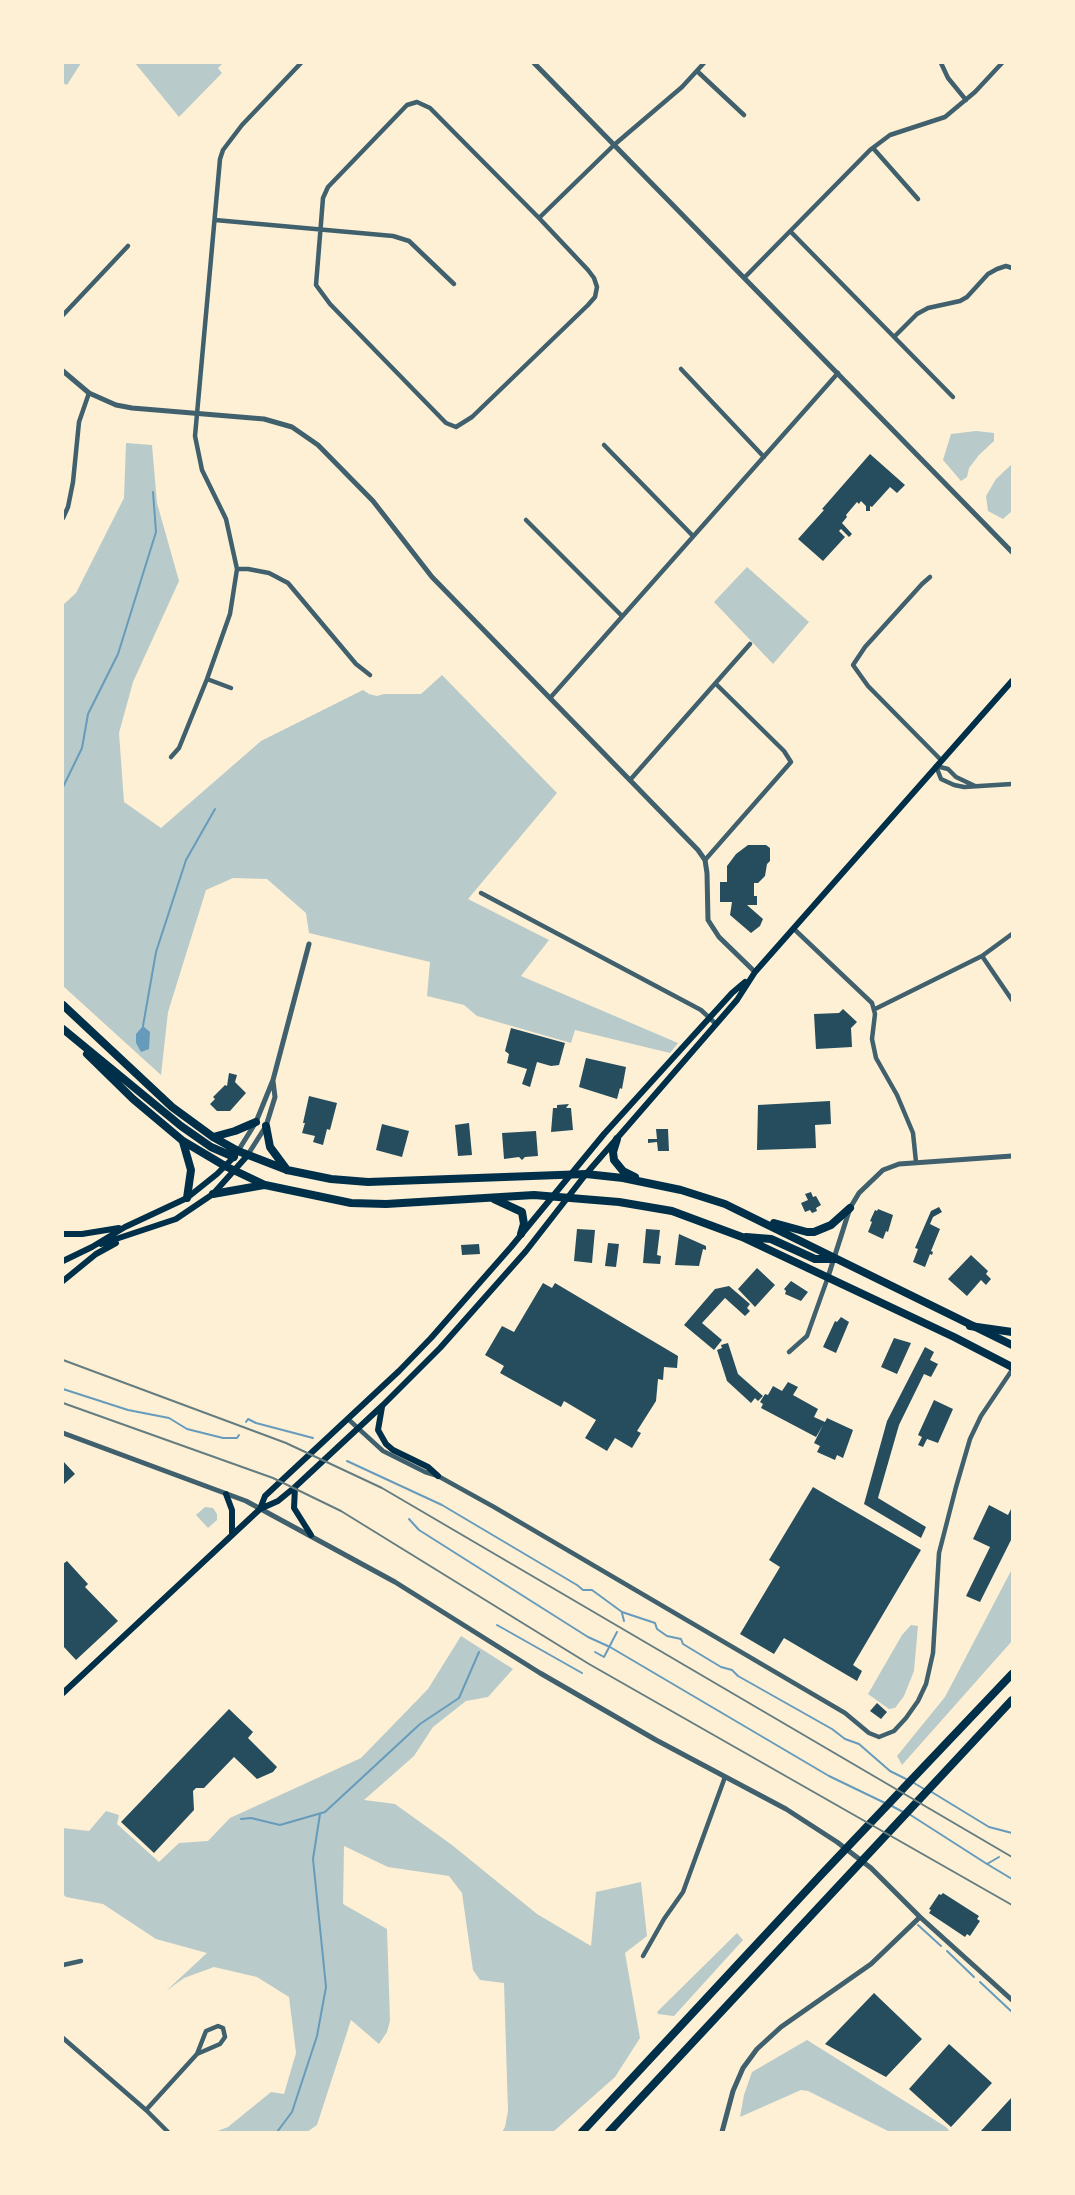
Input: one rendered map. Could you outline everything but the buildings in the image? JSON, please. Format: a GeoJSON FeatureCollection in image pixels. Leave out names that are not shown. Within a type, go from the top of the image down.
{"type":"FeatureCollection","features":[{"type":"Feature","properties":{"kind":"highway"},"geometry":{"type":"LineString","coordinates":[[63,1005],[149,1087],[240,1155]]}},
{"type":"Feature","properties":{"kind":"highway"},"geometry":{"type":"LineString","coordinates":[[63,1030],[133,1099],[183,1142],[234,1171],[266,1185],[351,1203],[386,1204],[534,1196],[618,1202],[672,1211],[742,1237],[1012,1368]]}},
{"type":"Feature","properties":{"kind":"highway"},"geometry":{"type":"LineString","coordinates":[[63,1030],[211,1147],[287,1170],[331,1179],[368,1182],[586,1174],[681,1190],[726,1204],[1012,1345]]}},
{"type":"Feature","properties":{"kind":"highway"},"geometry":{"type":"LineString","coordinates":[[213,1137],[256,1122]]}},
{"type":"Feature","properties":{"kind":"highway"},"geometry":{"type":"LineString","coordinates":[[266,1126],[270,1147],[287,1170]]}},
{"type":"Feature","properties":{"kind":"highway"},"geometry":{"type":"LineString","coordinates":[[617,1139],[613,1152],[614,1160],[623,1171],[644,1182]]}},
{"type":"Feature","properties":{"kind":"highway"},"geometry":{"type":"LineString","coordinates":[[183,1142],[191,1170],[187,1198]]}},
{"type":"Feature","properties":{"kind":"highway"},"geometry":{"type":"LineString","coordinates":[[213,1194],[266,1185]]}},
{"type":"Feature","properties":{"kind":"highway"},"geometry":{"type":"LineString","coordinates":[[489,1197],[522,1212],[524,1224],[521,1234]]}},
{"type":"Feature","properties":{"kind":"highway"},"geometry":{"type":"LineString","coordinates":[[758,1219],[814,1232],[831,1225],[850,1208]]}},
{"type":"Feature","properties":{"kind":"highway"},"geometry":{"type":"LineString","coordinates":[[742,1237],[771,1239],[815,1259],[834,1259]]}},
{"type":"Feature","properties":{"kind":"highway"},"geometry":{"type":"LineString","coordinates":[[970,1326],[1012,1332]]}},
{"type":"Feature","properties":{"kind":"highway"},"geometry":{"type":"LineString","coordinates":[[940,1750],[1012,1667]]}},
{"type":"Feature","properties":{"kind":"highway"},"geometry":{"type":"LineString","coordinates":[[582,2132],[1012,1674]]}},
{"type":"Feature","properties":{"kind":"highway"},"geometry":{"type":"LineString","coordinates":[[609,2132],[1012,1700]]}},
{"type":"Feature","properties":{"kind":"main road"},"geometry":{"type":"LineString","coordinates":[[63,1693],[260,1509],[278,1501],[295,1487],[440,1348],[497,1285],[586,1174],[737,1000],[755,972],[1012,681]]}},
{"type":"Feature","properties":{"kind":"main road"},"geometry":{"type":"LineString","coordinates":[[260,1509],[265,1497],[399,1371],[430,1338],[570,1174],[732,993],[750,978]]}},
{"type":"Feature","properties":{"kind":"main road"},"geometry":{"type":"LineString","coordinates":[[63,1261],[125,1227],[187,1198],[240,1155]]}},
{"type":"Feature","properties":{"kind":"main road"},"geometry":{"type":"LineString","coordinates":[[92,1247],[176,1219],[213,1194],[234,1171],[240,1155]]}},
{"type":"Feature","properties":{"kind":"main road"},"geometry":{"type":"LineString","coordinates":[[63,1234],[82,1234],[125,1227]]}},
{"type":"Feature","properties":{"kind":"main road"},"geometry":{"type":"LineString","coordinates":[[63,1281],[96,1254],[128,1236]]}},
{"type":"Feature","properties":{"kind":"main road"},"geometry":{"type":"LineString","coordinates":[[383,1405],[378,1430],[386,1444],[393,1450],[428,1467],[438,1476]]}},
{"type":"Feature","properties":{"kind":"main road"},"geometry":{"type":"LineString","coordinates":[[295,1487],[294,1508],[311,1535]]}},
{"type":"Feature","properties":{"kind":"main road"},"geometry":{"type":"LineString","coordinates":[[226,1494],[232,1510],[232,1534]]}},
{"type":"Feature","properties":{"kind":"street"},"geometry":{"type":"LineString","coordinates":[[171,757],[179,748],[230,614],[237,569],[226,519],[199,461],[195,436],[195,414],[220,159],[242,125],[301,63]]}},
{"type":"Feature","properties":{"kind":"street"},"geometry":{"type":"LineString","coordinates":[[534,63],[1012,552]]}},
{"type":"Feature","properties":{"kind":"street"},"geometry":{"type":"LineString","coordinates":[[539,218],[614,145],[682,87],[704,63]]}},
{"type":"Feature","properties":{"kind":"street"},"geometry":{"type":"LineString","coordinates":[[941,63],[948,78],[966,100]]}},
{"type":"Feature","properties":{"kind":"street"},"geometry":{"type":"LineString","coordinates":[[745,277],[873,148],[890,135],[945,117],[966,100],[1002,63]]}},
{"type":"Feature","properties":{"kind":"street"},"geometry":{"type":"LineString","coordinates":[[697,71],[744,115]]}},
{"type":"Feature","properties":{"kind":"street"},"geometry":{"type":"LineString","coordinates":[[417,102],[430,108],[539,218],[594,278],[597,287],[595,297],[472,417],[456,427],[446,423],[321,294],[316,285],[320,230],[324,198],[328,187],[407,105],[417,102]]}},
{"type":"Feature","properties":{"kind":"street"},"geometry":{"type":"LineString","coordinates":[[873,148],[918,199]]}},
{"type":"Feature","properties":{"kind":"street"},"geometry":{"type":"LineString","coordinates":[[215,220],[393,236],[409,241],[424,252],[454,284]]}},
{"type":"Feature","properties":{"kind":"street"},"geometry":{"type":"LineString","coordinates":[[790,232],[953,397]]}},
{"type":"Feature","properties":{"kind":"street"},"geometry":{"type":"LineString","coordinates":[[63,315],[128,246]]}},
{"type":"Feature","properties":{"kind":"street"},"geometry":{"type":"LineString","coordinates":[[894,337],[918,314],[928,308],[960,301],[967,297],[988,274],[1006,266],[1012,268]]}},
{"type":"Feature","properties":{"kind":"street"},"geometry":{"type":"LineString","coordinates":[[681,369],[764,457]]}},
{"type":"Feature","properties":{"kind":"street"},"geometry":{"type":"LineString","coordinates":[[63,371],[89,393],[116,405],[276,422],[292,427],[318,445],[373,501],[432,577],[687,838],[705,860],[708,920],[719,937],[755,972]]}},
{"type":"Feature","properties":{"kind":"street"},"geometry":{"type":"LineString","coordinates":[[550,698],[838,373]]}},
{"type":"Feature","properties":{"kind":"street"},"geometry":{"type":"LineString","coordinates":[[63,518],[68,507],[73,482],[79,423],[89,393]]}},
{"type":"Feature","properties":{"kind":"street"},"geometry":{"type":"LineString","coordinates":[[604,445],[693,536]]}},
{"type":"Feature","properties":{"kind":"street"},"geometry":{"type":"LineString","coordinates":[[526,520],[622,616]]}},
{"type":"Feature","properties":{"kind":"street"},"geometry":{"type":"LineString","coordinates":[[237,569],[268,573],[288,583],[356,664],[370,675]]}},
{"type":"Feature","properties":{"kind":"street"},"geometry":{"type":"LineString","coordinates":[[930,577],[866,647],[853,665],[868,686],[941,760]]}},
{"type":"Feature","properties":{"kind":"street"},"geometry":{"type":"LineString","coordinates":[[630,780],[750,644]]}},
{"type":"Feature","properties":{"kind":"street"},"geometry":{"type":"LineString","coordinates":[[207,679],[231,688]]}},
{"type":"Feature","properties":{"kind":"street"},"geometry":{"type":"LineString","coordinates":[[705,860],[791,762],[784,751],[716,684]]}},
{"type":"Feature","properties":{"kind":"street"},"geometry":{"type":"LineString","coordinates":[[936,766],[948,769],[956,777],[975,786]]}},
{"type":"Feature","properties":{"kind":"street"},"geometry":{"type":"LineString","coordinates":[[936,766],[941,779],[954,785],[964,787],[1012,784]]}},
{"type":"Feature","properties":{"kind":"street"},"geometry":{"type":"LineString","coordinates":[[481,893],[700,1010],[716,1024]]}},
{"type":"Feature","properties":{"kind":"street"},"geometry":{"type":"LineString","coordinates":[[794,929],[868,997],[875,1010],[872,1040],[876,1058],[897,1095],[913,1133],[916,1162]]}},
{"type":"Feature","properties":{"kind":"street"},"geometry":{"type":"LineString","coordinates":[[875,1010],[982,956],[1012,934]]}},
{"type":"Feature","properties":{"kind":"street"},"geometry":{"type":"LineString","coordinates":[[240,1155],[273,1080],[309,944]]}},
{"type":"Feature","properties":{"kind":"street"},"geometry":{"type":"LineString","coordinates":[[982,956],[1012,999]]}},
{"type":"Feature","properties":{"kind":"street"},"geometry":{"type":"LineString","coordinates":[[240,1155],[266,1126],[275,1097],[273,1080]]}},
{"type":"Feature","properties":{"kind":"street"},"geometry":{"type":"LineString","coordinates":[[789,1352],[807,1336],[850,1208],[859,1193],[883,1170],[899,1164],[916,1162],[1012,1156]]}},
{"type":"Feature","properties":{"kind":"street"},"geometry":{"type":"LineString","coordinates":[[348,1419],[383,1451],[424,1472],[438,1476],[514,1519],[845,1713],[875,1737],[884,1737],[894,1731],[918,1701],[926,1684],[933,1653],[937,1565],[956,1487],[970,1439],[981,1416],[1012,1368]]}},
{"type":"Feature","properties":{"kind":"street"},"geometry":{"type":"LineString","coordinates":[[63,1433],[226,1494],[311,1535],[394,1581],[540,1673],[656,1740],[786,1809],[837,1842],[871,1868],[920,1917],[1012,2000]]}},
{"type":"Feature","properties":{"kind":"street"},"geometry":{"type":"LineString","coordinates":[[643,1956],[664,1919],[683,1892],[725,1777]]}},
{"type":"Feature","properties":{"kind":"street"},"geometry":{"type":"LineString","coordinates":[[723,2132],[733,2091],[743,2068],[758,2049],[780,2027],[878,1959],[920,1917]]}},
{"type":"Feature","properties":{"kind":"street"},"geometry":{"type":"LineString","coordinates":[[63,1965],[81,1961]]}},
{"type":"Feature","properties":{"kind":"street"},"geometry":{"type":"LineString","coordinates":[[146,2110],[197,2054],[206,2031],[218,2026],[223,2028],[225,2037],[220,2044],[197,2054]]}},
{"type":"Feature","properties":{"kind":"street"},"geometry":{"type":"LineString","coordinates":[[63,2038],[168,2132]]}},
{"type":"Feature","properties":{"kind":"shaded area"},"geometry":{"type":"Polygon","coordinates":[[[63,63],[81,63],[67,85],[63,83],[63,63]]]}},
{"type":"Feature","properties":{"kind":"shaded area"},"geometry":{"type":"Polygon","coordinates":[[[135,63],[223,63],[218,68],[222,73],[179,117],[135,63]]]}},
{"type":"Feature","properties":{"kind":"shaded area"},"geometry":{"type":"Polygon","coordinates":[[[976,431],[994,433],[994,441],[979,455],[969,468],[967,477],[961,481],[943,460],[951,434],[976,431]]]}},
{"type":"Feature","properties":{"kind":"shaded area"},"geometry":{"type":"Polygon","coordinates":[[[126,443],[152,445],[157,503],[179,581],[133,682],[119,733],[124,802],[161,828],[261,741],[363,690],[377,696],[421,694],[442,675],[557,793],[468,899],[549,940],[521,976],[678,1043],[670,1053],[575,1030],[571,1043],[477,1016],[464,1005],[427,996],[430,962],[309,933],[306,913],[267,879],[233,878],[206,890],[168,1012],[161,1075],[63,986],[63,605],[76,593],[124,498],[126,443]]]}},
{"type":"Feature","properties":{"kind":"shaded area"},"geometry":{"type":"Polygon","coordinates":[[[1012,464],[1012,511],[1003,519],[988,511],[986,496],[996,479],[1012,464]]]}},
{"type":"Feature","properties":{"kind":"shaded area"},"geometry":{"type":"Polygon","coordinates":[[[747,567],[809,622],[773,664],[714,602],[747,567]]]}},
{"type":"Feature","properties":{"kind":"shaded area"},"geometry":{"type":"Polygon","coordinates":[[[205,1507],[213,1508],[217,1514],[217,1520],[208,1528],[196,1515],[205,1507]]]}},
{"type":"Feature","properties":{"kind":"shaded area"},"geometry":{"type":"Polygon","coordinates":[[[1012,1569],[1012,1641],[902,1765],[897,1756],[945,1697],[1012,1569]]]}},
{"type":"Feature","properties":{"kind":"shaded area"},"geometry":{"type":"Polygon","coordinates":[[[911,1625],[918,1626],[914,1671],[904,1696],[895,1708],[889,1709],[868,1694],[902,1635],[911,1625]]]}},
{"type":"Feature","properties":{"kind":"shaded area"},"geometry":{"type":"Polygon","coordinates":[[[461,1636],[513,1669],[488,1697],[466,1701],[433,1727],[414,1756],[364,1800],[395,1804],[452,1845],[537,1914],[591,1946],[596,1892],[641,1882],[647,1936],[625,1953],[640,2038],[615,2077],[553,2132],[502,2132],[508,2111],[504,1983],[480,1980],[473,1970],[462,1893],[449,1876],[388,1867],[344,1846],[343,1904],[387,1929],[390,2021],[387,2032],[379,2044],[351,2020],[317,2125],[307,2132],[215,2132],[228,2127],[271,2092],[284,2094],[296,2053],[289,1997],[257,1977],[214,1967],[184,1978],[166,1991],[207,1953],[156,1939],[103,1904],[66,1897],[63,1894],[63,1828],[89,1831],[106,1811],[119,1815],[117,1824],[159,1862],[179,1843],[208,1841],[230,1818],[361,1758],[428,1689],[461,1636]]]}},
{"type":"Feature","properties":{"kind":"shaded area"},"geometry":{"type":"Polygon","coordinates":[[[737,1933],[743,1940],[674,2016],[658,2014],[657,2012],[737,1933]]]}},
{"type":"Feature","properties":{"kind":"shaded area"},"geometry":{"type":"Polygon","coordinates":[[[807,2040],[946,2127],[950,2132],[890,2132],[808,2091],[801,2090],[740,2117],[744,2095],[752,2072],[807,2040]]]}},
{"type":"Feature","properties":{"kind":"water"},"geometry":{"type":"Polygon","coordinates":[[[143,1026],[150,1032],[149,1049],[141,1052],[136,1043],[136,1034],[143,1026]]]}},
{"type":"Feature","properties":{"kind":"waterway"},"geometry":{"type":"LineString","coordinates":[[63,787],[82,748],[88,714],[118,654],[156,532],[153,492]]}},
{"type":"Feature","properties":{"kind":"waterway"},"geometry":{"type":"LineString","coordinates":[[143,1026],[156,952],[186,860],[215,809]]}},
{"type":"Feature","properties":{"kind":"waterway"},"geometry":{"type":"LineString","coordinates":[[63,1389],[128,1410],[169,1418],[187,1429],[223,1438],[237,1438],[239,1435]]}},
{"type":"Feature","properties":{"kind":"waterway"},"geometry":{"type":"LineString","coordinates":[[246,1422],[248,1419],[313,1438]]}},
{"type":"Feature","properties":{"kind":"waterway"},"geometry":{"type":"LineString","coordinates":[[347,1461],[442,1505],[583,1590],[592,1590],[622,1612],[655,1623],[657,1629],[667,1636],[681,1639],[683,1644],[721,1667],[732,1670],[738,1676],[832,1729],[845,1739],[859,1744],[890,1771],[908,1780]]}},
{"type":"Feature","properties":{"kind":"waterway"},"geometry":{"type":"LineString","coordinates":[[409,1519],[419,1530],[588,1637],[610,1647],[829,1776],[885,1803]]}},
{"type":"Feature","properties":{"kind":"waterway"},"geometry":{"type":"LineString","coordinates":[[622,1613],[624,1621]]}},
{"type":"Feature","properties":{"kind":"waterway"},"geometry":{"type":"LineString","coordinates":[[497,1625],[582,1673]]}},
{"type":"Feature","properties":{"kind":"waterway"},"geometry":{"type":"LineString","coordinates":[[595,1652],[604,1657],[617,1632]]}},
{"type":"Feature","properties":{"kind":"waterway"},"geometry":{"type":"LineString","coordinates":[[241,1819],[251,1818],[280,1825],[325,1812],[420,1724],[459,1698],[479,1652]]}},
{"type":"Feature","properties":{"kind":"waterway"},"geometry":{"type":"LineString","coordinates":[[914,1783],[924,1789]]}},
{"type":"Feature","properties":{"kind":"waterway"},"geometry":{"type":"LineString","coordinates":[[930,1791],[989,1827],[1012,1833]]}},
{"type":"Feature","properties":{"kind":"waterway"},"geometry":{"type":"LineString","coordinates":[[890,1805],[903,1812]]}},
{"type":"Feature","properties":{"kind":"waterway"},"geometry":{"type":"LineString","coordinates":[[277,2132],[292,2112],[317,2036],[326,1987],[313,1859],[320,1814]]}},
{"type":"Feature","properties":{"kind":"waterway"},"geometry":{"type":"LineString","coordinates":[[909,1814],[987,1864],[999,1857]]}},
{"type":"Feature","properties":{"kind":"waterway"},"geometry":{"type":"LineString","coordinates":[[987,1864],[1012,1879]]}},
{"type":"Feature","properties":{"kind":"waterway"},"geometry":{"type":"LineString","coordinates":[[918,1925],[941,1946]]}},
{"type":"Feature","properties":{"kind":"waterway"},"geometry":{"type":"LineString","coordinates":[[947,1951],[974,1977]]}},
{"type":"Feature","properties":{"kind":"waterway"},"geometry":{"type":"LineString","coordinates":[[980,1982],[1012,2012]]}},
{"type":"Feature","properties":{"kind":"railway"},"geometry":{"type":"LineString","coordinates":[[63,1360],[286,1443],[382,1488],[1012,1857]]}},
{"type":"Feature","properties":{"kind":"railway"},"geometry":{"type":"LineString","coordinates":[[63,1403],[273,1478],[341,1511],[589,1664],[1012,1905]]}}]}
